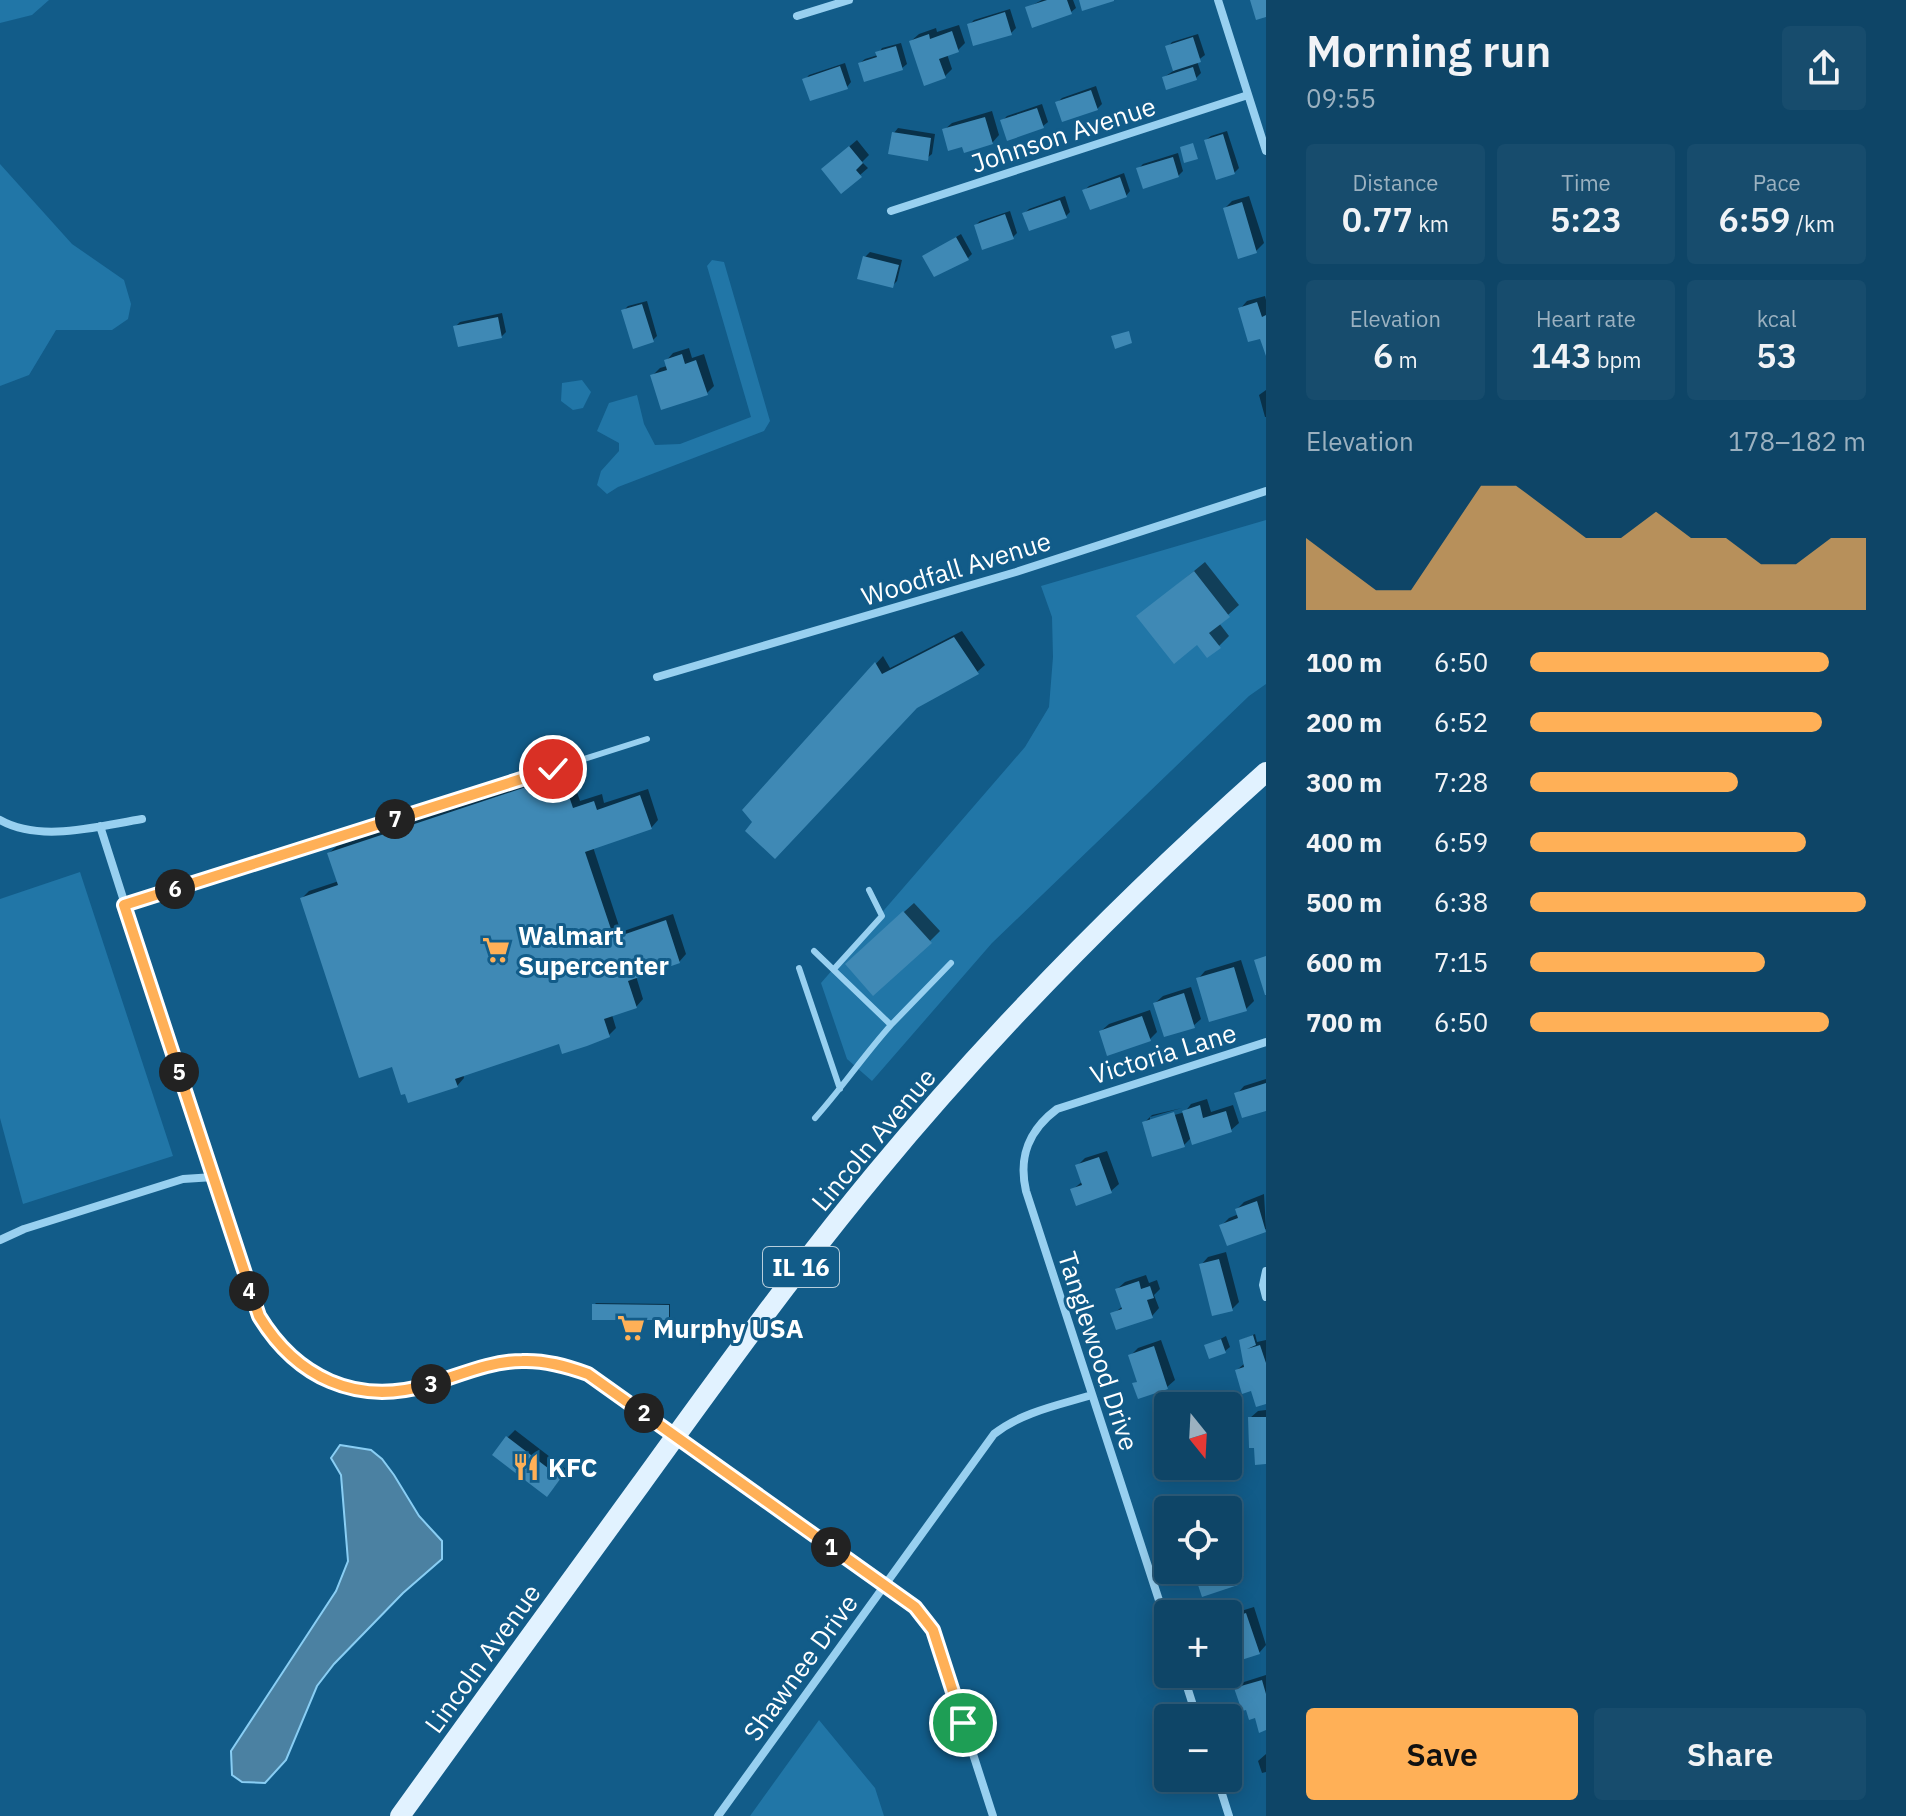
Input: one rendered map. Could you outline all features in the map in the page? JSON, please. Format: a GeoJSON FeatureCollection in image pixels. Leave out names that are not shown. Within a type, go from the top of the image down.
{"type":"FeatureCollection","features":[{"type":"Feature","properties":{"kind":"main road","name":"Lincoln Avenue"},"geometry":{"type":"LineString","coordinates":[[400,1816],[807,1259],[954,1082],[1035,994],[1120,907],[1266,772]]}},
{"type":"Feature","properties":{"kind":"street"},"geometry":{"type":"LineString","coordinates":[[797,16],[849,0]]}},
{"type":"Feature","properties":{"kind":"street"},"geometry":{"type":"LineString","coordinates":[[1218,0],[1265,145]]}},
{"type":"Feature","properties":{"kind":"street","name":"Johnson Avenue"},"geometry":{"type":"LineString","coordinates":[[891,211],[1248,95]]}},
{"type":"Feature","properties":{"kind":"street","name":"Woodfall Avenue"},"geometry":{"type":"LineString","coordinates":[[657,677],[1016,572],[1266,491]]}},
{"type":"Feature","properties":{"kind":"street"},"geometry":{"type":"LineString","coordinates":[[0,820],[31,831],[100,826],[142,819]]}},
{"type":"Feature","properties":{"kind":"street"},"geometry":{"type":"LineString","coordinates":[[100,826],[259,1316],[286,1353],[319,1377],[362,1391],[387,1393],[410,1390],[498,1364],[541,1361],[588,1374],[915,1607],[933,1630],[993,1816]]}},
{"type":"Feature","properties":{"kind":"street","name":"Victoria Lane"},"geometry":{"type":"LineString","coordinates":[[1072,1102],[1266,1042]]}},
{"type":"Feature","properties":{"kind":"street","name":"Tanglewood Drive"},"geometry":{"type":"LineString","coordinates":[[1072,1102],[1044,1119],[1033,1132],[1023,1160],[1023,1177],[1159,1600]]}},
{"type":"Feature","properties":{"kind":"street"},"geometry":{"type":"LineString","coordinates":[[0,1240],[24,1229],[183,1179],[214,1177]]}},
{"type":"Feature","properties":{"kind":"street"},"geometry":{"type":"LineString","coordinates":[[1266,1271],[1263,1285],[1266,1297]]}},
{"type":"Feature","properties":{"kind":"street","name":"Shawnee Drive"},"geometry":{"type":"LineString","coordinates":[[718,1816],[994,1434],[1008,1422],[1023,1416],[1092,1395]]}},
{"type":"Feature","properties":{"kind":"street"},"geometry":{"type":"LineString","coordinates":[[1221,1792],[1229,1816]]}},
{"type":"Feature","properties":{"kind":"lane"},"geometry":{"type":"LineString","coordinates":[[124,905],[647,739]]}},
{"type":"Feature","properties":{"kind":"lane"},"geometry":{"type":"LineString","coordinates":[[834,969],[882,916],[869,890]]}},
{"type":"Feature","properties":{"kind":"lane"},"geometry":{"type":"LineString","coordinates":[[814,951],[891,1025]]}},
{"type":"Feature","properties":{"kind":"lane"},"geometry":{"type":"LineString","coordinates":[[815,1118],[861,1058],[951,963]]}},
{"type":"Feature","properties":{"kind":"lane"},"geometry":{"type":"LineString","coordinates":[[799,968],[840,1089]]}},
{"type":"Feature","properties":{"kind":"shaded area"},"geometry":{"type":"Polygon","coordinates":[[[0,0],[49,0],[32,15],[0,23],[0,0]]]}},
{"type":"Feature","properties":{"kind":"shaded area"},"geometry":{"type":"Polygon","coordinates":[[[0,164],[72,244],[124,280],[131,304],[128,319],[112,330],[56,330],[29,375],[0,386],[0,164]]]}},
{"type":"Feature","properties":{"kind":"shaded area"},"geometry":{"type":"Polygon","coordinates":[[[712,260],[724,262],[770,421],[764,431],[607,494],[597,485],[601,471],[619,451],[619,443],[597,431],[609,403],[637,395],[644,424],[655,445],[680,444],[751,417],[707,266],[712,260]]]}},
{"type":"Feature","properties":{"kind":"shaded area"},"geometry":{"type":"Polygon","coordinates":[[[582,380],[591,392],[583,408],[573,410],[561,401],[562,383],[582,380]]]}},
{"type":"Feature","properties":{"kind":"shaded area"},"geometry":{"type":"Polygon","coordinates":[[[1266,520],[1266,684],[1249,696],[992,943],[872,1081],[847,1059],[821,983],[1025,747],[1049,707],[1052,617],[1041,586],[1266,520]]]}},
{"type":"Feature","properties":{"kind":"shaded area"},"geometry":{"type":"Polygon","coordinates":[[[80,872],[173,1156],[23,1204],[0,1118],[0,899],[80,872]]]}},
{"type":"Feature","properties":{"kind":"shaded area"},"geometry":{"type":"Polygon","coordinates":[[[340,1445],[371,1450],[382,1459],[419,1516],[442,1541],[442,1559],[403,1593],[334,1664],[317,1686],[286,1760],[265,1783],[242,1782],[232,1775],[231,1751],[336,1591],[348,1561],[341,1475],[331,1458],[340,1445]]]}},
{"type":"Feature","properties":{"kind":"shaded area"},"geometry":{"type":"Polygon","coordinates":[[[819,1720],[875,1788],[884,1816],[750,1816],[819,1720]]]}},
{"type":"Feature","properties":{"kind":"building"},"geometry":{"type":"Polygon","coordinates":[[[1047,0],[1067,0],[1072,14],[1032,28],[1025,7],[1047,0]]]}},
{"type":"Feature","properties":{"kind":"building"},"geometry":{"type":"Polygon","coordinates":[[[1079,0],[1114,0],[1114,1],[1082,11],[1079,0]]]}},
{"type":"Feature","properties":{"kind":"building"},"geometry":{"type":"Polygon","coordinates":[[[1250,0],[1266,0],[1266,17],[1256,20],[1250,0]]]}},
{"type":"Feature","properties":{"kind":"building"},"geometry":{"type":"Polygon","coordinates":[[[1005,12],[1012,35],[973,46],[967,24],[1005,12]]]}},
{"type":"Feature","properties":{"kind":"building"},"geometry":{"type":"Polygon","coordinates":[[[952,31],[959,52],[939,59],[946,78],[924,86],[909,41],[929,34],[930,39],[952,31]]]}},
{"type":"Feature","properties":{"kind":"building"},"geometry":{"type":"Polygon","coordinates":[[[1193,37],[1201,62],[1173,71],[1165,46],[1193,37]]]}},
{"type":"Feature","properties":{"kind":"building"},"geometry":{"type":"Polygon","coordinates":[[[896,46],[903,70],[864,82],[858,63],[877,57],[875,52],[896,46]]]}},
{"type":"Feature","properties":{"kind":"building"},"geometry":{"type":"Polygon","coordinates":[[[840,66],[848,89],[810,101],[802,79],[840,66]]]}},
{"type":"Feature","properties":{"kind":"building"},"geometry":{"type":"Polygon","coordinates":[[[1193,67],[1197,80],[1166,90],[1162,77],[1193,67]]]}},
{"type":"Feature","properties":{"kind":"building"},"geometry":{"type":"Polygon","coordinates":[[[1091,90],[1098,110],[1062,122],[1055,102],[1091,90]]]}},
{"type":"Feature","properties":{"kind":"building"},"geometry":{"type":"Polygon","coordinates":[[[1037,108],[1044,128],[1007,141],[1000,120],[1037,108]]]}},
{"type":"Feature","properties":{"kind":"building"},"geometry":{"type":"Polygon","coordinates":[[[985,117],[993,144],[964,153],[962,147],[948,151],[942,129],[985,117]]]}},
{"type":"Feature","properties":{"kind":"building"},"geometry":{"type":"Polygon","coordinates":[[[892,132],[931,138],[928,161],[888,154],[892,132]]]}},
{"type":"Feature","properties":{"kind":"building"},"geometry":{"type":"Polygon","coordinates":[[[1223,134],[1235,174],[1216,180],[1204,140],[1223,134]]]}},
{"type":"Feature","properties":{"kind":"building"},"geometry":{"type":"Polygon","coordinates":[[[1193,143],[1198,159],[1184,163],[1180,147],[1193,143]]]}},
{"type":"Feature","properties":{"kind":"building"},"geometry":{"type":"Polygon","coordinates":[[[849,146],[863,163],[856,170],[862,177],[841,194],[821,169],[849,146]]]}},
{"type":"Feature","properties":{"kind":"building"},"geometry":{"type":"Polygon","coordinates":[[[1173,157],[1179,177],[1143,189],[1136,168],[1173,157]]]}},
{"type":"Feature","properties":{"kind":"building"},"geometry":{"type":"Polygon","coordinates":[[[1120,177],[1127,197],[1090,210],[1082,190],[1120,177]]]}},
{"type":"Feature","properties":{"kind":"building"},"geometry":{"type":"Polygon","coordinates":[[[1060,200],[1067,218],[1029,231],[1022,213],[1060,200]]]}},
{"type":"Feature","properties":{"kind":"building"},"geometry":{"type":"Polygon","coordinates":[[[1242,202],[1257,253],[1238,259],[1223,208],[1242,202]]]}},
{"type":"Feature","properties":{"kind":"building"},"geometry":{"type":"Polygon","coordinates":[[[1005,214],[1014,239],[982,250],[974,225],[1005,214]]]}},
{"type":"Feature","properties":{"kind":"building"},"geometry":{"type":"Polygon","coordinates":[[[956,237],[969,260],[934,277],[922,256],[956,237]]]}},
{"type":"Feature","properties":{"kind":"building"},"geometry":{"type":"Polygon","coordinates":[[[863,256],[899,265],[893,288],[857,279],[863,256]]]}},
{"type":"Feature","properties":{"kind":"building"},"geometry":{"type":"Polygon","coordinates":[[[1257,302],[1262,317],[1266,315],[1266,356],[1260,339],[1248,342],[1238,308],[1257,302]]]}},
{"type":"Feature","properties":{"kind":"building"},"geometry":{"type":"Polygon","coordinates":[[[642,304],[654,342],[633,349],[621,310],[642,304]]]}},
{"type":"Feature","properties":{"kind":"building"},"geometry":{"type":"Polygon","coordinates":[[[498,317],[502,338],[458,347],[453,326],[498,317]]]}},
{"type":"Feature","properties":{"kind":"building"},"geometry":{"type":"Polygon","coordinates":[[[1129,331],[1132,343],[1115,349],[1111,336],[1129,331]]]}},
{"type":"Feature","properties":{"kind":"building"},"geometry":{"type":"Polygon","coordinates":[[[682,354],[685,364],[696,360],[708,395],[661,410],[650,375],[667,370],[664,360],[682,354]]]}},
{"type":"Feature","properties":{"kind":"building"},"geometry":{"type":"Polygon","coordinates":[[[1194,571],[1230,617],[1209,633],[1221,648],[1207,658],[1197,645],[1174,664],[1136,616],[1194,571]]]}},
{"type":"Feature","properties":{"kind":"building"},"geometry":{"type":"Polygon","coordinates":[[[954,637],[979,674],[917,708],[775,859],[745,831],[752,822],[742,810],[875,662],[882,674],[954,637]]]}},
{"type":"Feature","properties":{"kind":"building","name":"Walmart Supercenter"},"geometry":{"type":"Polygon","coordinates":[[[562,775],[573,808],[594,801],[597,810],[640,795],[652,829],[585,852],[614,938],[666,920],[680,963],[628,981],[637,1008],[604,1019],[610,1037],[587,1046],[562,1054],[559,1044],[455,1079],[458,1087],[408,1103],[405,1094],[401,1095],[392,1067],[359,1078],[300,898],[338,885],[327,853],[562,775]]]}},
{"type":"Feature","properties":{"kind":"building"},"geometry":{"type":"Polygon","coordinates":[[[903,911],[932,943],[873,996],[845,964],[903,911]]]}},
{"type":"Feature","properties":{"kind":"building"},"geometry":{"type":"Polygon","coordinates":[[[1266,956],[1266,995],[1265,995],[1254,960],[1266,956]]]}},
{"type":"Feature","properties":{"kind":"building"},"geometry":{"type":"Polygon","coordinates":[[[1234,967],[1247,1011],[1209,1022],[1196,978],[1234,967]]]}},
{"type":"Feature","properties":{"kind":"building"},"geometry":{"type":"Polygon","coordinates":[[[1184,993],[1195,1028],[1164,1037],[1153,1003],[1184,993]]]}},
{"type":"Feature","properties":{"kind":"building"},"geometry":{"type":"Polygon","coordinates":[[[1142,1016],[1151,1041],[1107,1056],[1099,1031],[1142,1016]]]}},
{"type":"Feature","properties":{"kind":"building"},"geometry":{"type":"Polygon","coordinates":[[[1266,1083],[1266,1111],[1242,1118],[1234,1093],[1266,1083]]]}},
{"type":"Feature","properties":{"kind":"building"},"geometry":{"type":"Polygon","coordinates":[[[1200,1105],[1203,1118],[1226,1111],[1232,1132],[1192,1145],[1182,1111],[1200,1105]]]}},
{"type":"Feature","properties":{"kind":"building"},"geometry":{"type":"Polygon","coordinates":[[[1174,1112],[1185,1147],[1152,1157],[1142,1122],[1174,1112]]]}},
{"type":"Feature","properties":{"kind":"building"},"geometry":{"type":"Polygon","coordinates":[[[1099,1157],[1112,1193],[1076,1206],[1070,1189],[1082,1185],[1075,1165],[1099,1157]]]}},
{"type":"Feature","properties":{"kind":"building"},"geometry":{"type":"Polygon","coordinates":[[[1257,1201],[1266,1232],[1227,1246],[1219,1225],[1238,1218],[1235,1209],[1257,1201]]]}},
{"type":"Feature","properties":{"kind":"building"},"geometry":{"type":"Polygon","coordinates":[[[1219,1259],[1233,1311],[1212,1316],[1199,1264],[1219,1259]]]}},
{"type":"Feature","properties":{"kind":"building"},"geometry":{"type":"Polygon","coordinates":[[[1139,1281],[1141,1289],[1150,1286],[1154,1298],[1147,1300],[1153,1318],[1116,1330],[1110,1313],[1122,1309],[1115,1289],[1139,1281]]]}},
{"type":"Feature","properties":{"kind":"building","name":"Murphy USA"},"geometry":{"type":"Polygon","coordinates":[[[592,1304],[669,1305],[669,1320],[634,1320],[635,1336],[628,1337],[627,1320],[592,1320],[592,1304]]]}},
{"type":"Feature","properties":{"kind":"building"},"geometry":{"type":"Polygon","coordinates":[[[1253,1335],[1256,1345],[1247,1349],[1260,1345],[1266,1363],[1266,1404],[1256,1407],[1251,1391],[1242,1394],[1235,1370],[1244,1367],[1239,1340],[1253,1335]]]}},
{"type":"Feature","properties":{"kind":"building"},"geometry":{"type":"Polygon","coordinates":[[[1221,1339],[1226,1353],[1209,1359],[1204,1345],[1221,1339]]]}},
{"type":"Feature","properties":{"kind":"building"},"geometry":{"type":"Polygon","coordinates":[[[1154,1346],[1168,1389],[1138,1399],[1132,1383],[1137,1382],[1128,1355],[1154,1346]]]}},
{"type":"Feature","properties":{"kind":"building"},"geometry":{"type":"Polygon","coordinates":[[[1248,1417],[1266,1417],[1266,1464],[1255,1465],[1254,1448],[1249,1448],[1248,1417]]]}},
{"type":"Feature","properties":{"kind":"building","name":"KFC"},"geometry":{"type":"Polygon","coordinates":[[[506,1436],[561,1478],[547,1497],[492,1455],[506,1436]]]}},
{"type":"Feature","properties":{"kind":"building"},"geometry":{"type":"Polygon","coordinates":[[[1198,1584],[1238,1584],[1238,1585],[1202,1597],[1198,1584]]]}},
{"type":"Feature","properties":{"kind":"building"},"geometry":{"type":"Polygon","coordinates":[[[1246,1613],[1260,1654],[1242,1660],[1242,1614],[1246,1613]]]}},
{"type":"Feature","properties":{"kind":"building"},"geometry":{"type":"Polygon","coordinates":[[[1262,1680],[1266,1694],[1266,1730],[1259,1733],[1255,1718],[1249,1720],[1246,1710],[1242,1711],[1234,1688],[1262,1680]]]}},
{"type":"Feature","properties":{"kind":"place","name":"Walmart Supercenter"},"geometry":{"type":"Point","coordinates":[496,950]}},
{"type":"Feature","properties":{"kind":"place","name":"Murphy USA"},"geometry":{"type":"Point","coordinates":[631,1328]}},
{"type":"Feature","properties":{"kind":"place","name":"KFC"},"geometry":{"type":"Point","coordinates":[526,1467]}},
{"type":"Feature","properties":{"kind":"route"},"geometry":{"type":"LineString","coordinates":[[553,769],[124,905],[259,1316],[270,1336],[302,1367],[339,1385],[362,1391],[387,1393],[410,1390],[484,1367],[519,1361],[541,1361],[588,1374],[915,1607],[933,1630],[963,1723]]}}]}
